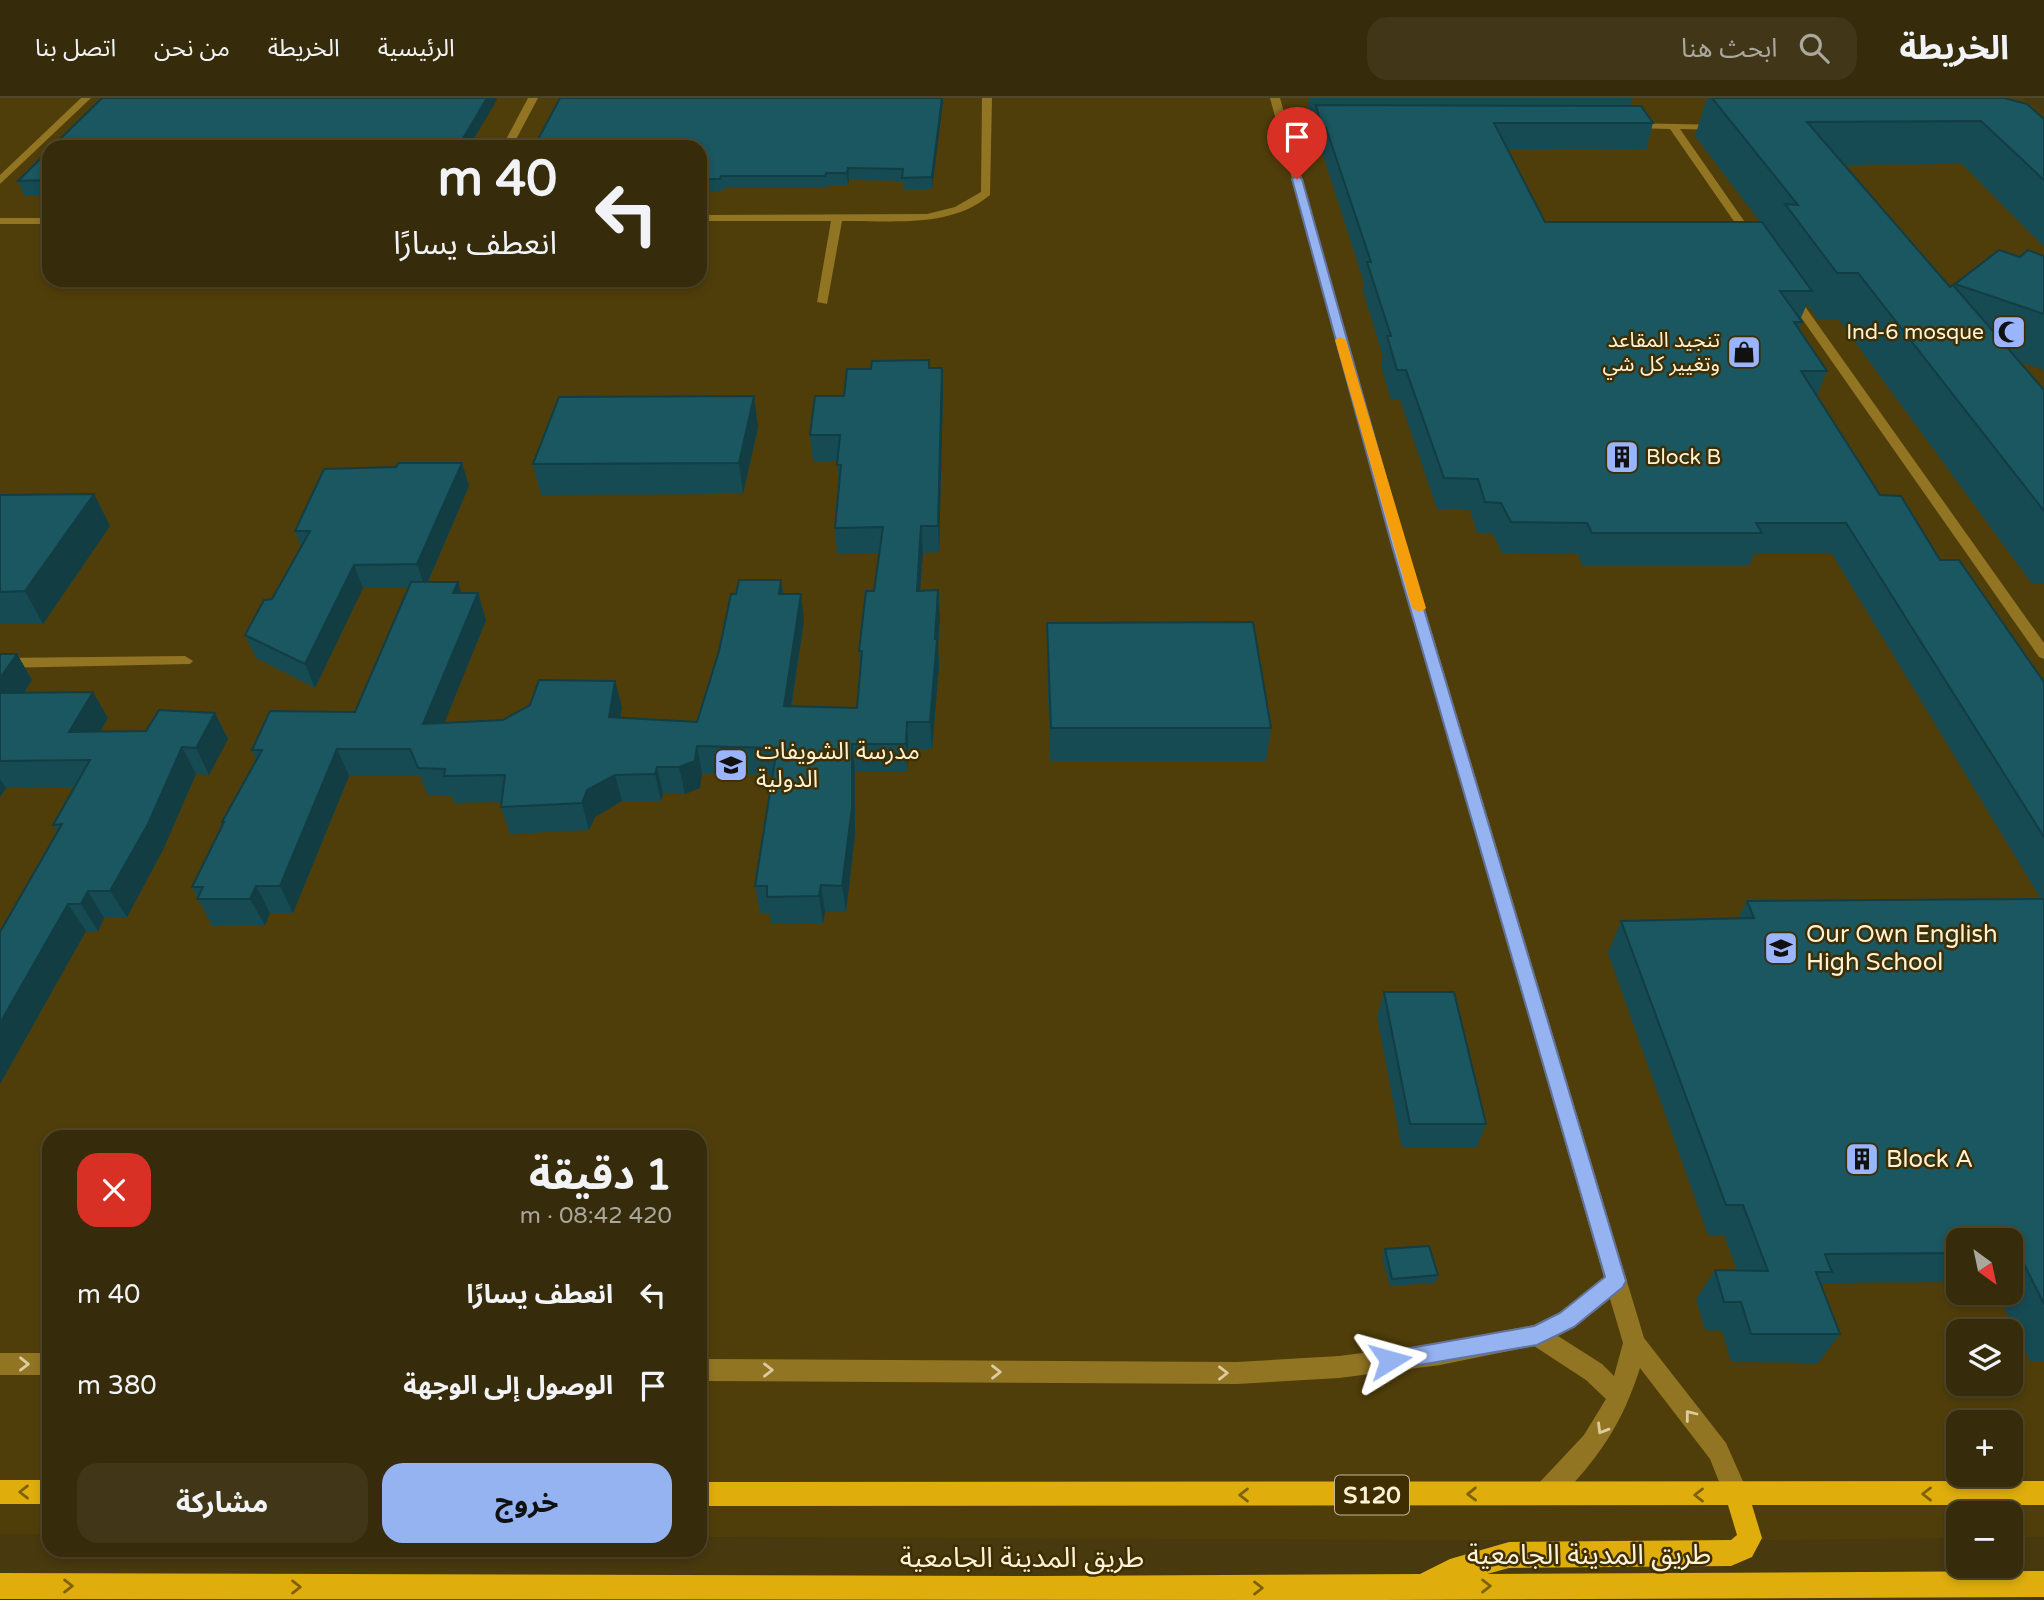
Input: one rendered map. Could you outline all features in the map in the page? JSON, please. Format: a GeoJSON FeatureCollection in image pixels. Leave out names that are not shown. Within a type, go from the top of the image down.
{"type":"FeatureCollection","features":[{"type":"Feature","properties":{"kind":"main road"},"geometry":{"type":"LineString","coordinates":[[0,1492],[42,1492]]}},
{"type":"Feature","properties":{"kind":"main road","name":"S120"},"geometry":{"type":"LineString","coordinates":[[707,1494],[1359,1496],[1547,1493],[2044,1493]]}},
{"type":"Feature","properties":{"kind":"main road"},"geometry":{"type":"LineString","coordinates":[[1423,1586],[1450,1572],[1509,1555],[1731,1553],[1743,1548],[1749,1538],[1737,1494]]}},
{"type":"Feature","properties":{"kind":"main road","name":"طريق المدينة الجامعية"},"geometry":{"type":"LineString","coordinates":[[0,1586],[926,1594],[1423,1586],[1919,1592],[2044,1584]]}},
{"type":"Feature","properties":{"kind":"street"},"geometry":{"type":"LineString","coordinates":[[42,140],[86,98]]}},
{"type":"Feature","properties":{"kind":"street"},"geometry":{"type":"LineString","coordinates":[[511,140],[533,98]]}},
{"type":"Feature","properties":{"kind":"street"},"geometry":{"type":"LineString","coordinates":[[707,218],[927,217],[946,213],[982,197],[987,188],[987,98]]}},
{"type":"Feature","properties":{"kind":"street"},"geometry":{"type":"LineString","coordinates":[[1275,98],[1399,546],[1634,1343],[1717,1451],[1737,1494]]}},
{"type":"Feature","properties":{"kind":"street"},"geometry":{"type":"LineString","coordinates":[[1282,126],[1350,126]]}},
{"type":"Feature","properties":{"kind":"street"},"geometry":{"type":"LineString","coordinates":[[1621,126],[1729,127]]}},
{"type":"Feature","properties":{"kind":"street"},"geometry":{"type":"LineString","coordinates":[[1673,126],[1761,251]]}},
{"type":"Feature","properties":{"kind":"street"},"geometry":{"type":"LineString","coordinates":[[0,181],[42,140]]}},
{"type":"Feature","properties":{"kind":"street"},"geometry":{"type":"LineString","coordinates":[[822,302],[838,218]]}},
{"type":"Feature","properties":{"kind":"street"},"geometry":{"type":"LineString","coordinates":[[0,221],[42,221]]}},
{"type":"Feature","properties":{"kind":"street"},"geometry":{"type":"LineString","coordinates":[[1784,284],[2044,654]]}},
{"type":"Feature","properties":{"kind":"street"},"geometry":{"type":"LineString","coordinates":[[0,663],[185,661]]}},
{"type":"Feature","properties":{"kind":"street"},"geometry":{"type":"LineString","coordinates":[[707,1370],[1237,1373],[1339,1367],[1440,1354],[1537,1335],[1567,1320],[1616,1281]]}},
{"type":"Feature","properties":{"kind":"street"},"geometry":{"type":"LineString","coordinates":[[1537,1335],[1594,1373],[1620,1397]]}},
{"type":"Feature","properties":{"kind":"street"},"geometry":{"type":"LineString","coordinates":[[1547,1493],[1577,1465],[1602,1432],[1620,1397],[1634,1343]]}},
{"type":"Feature","properties":{"kind":"street"},"geometry":{"type":"LineString","coordinates":[[0,1364],[42,1364]]}},
{"type":"Feature","properties":{"kind":"shaded area","name":"مدرسة الشويفات الدولية"},"geometry":{"type":"Polygon","coordinates":[[[0,98],[2023,98],[2044,115],[2044,1537],[2023,1537],[2023,1501],[1946,1501],[1946,1538],[1700,1541],[707,1537],[707,1130],[42,1130],[42,1534],[0,1534],[0,98]]]}},
{"type":"Feature","properties":{"kind":"building"},"geometry":{"type":"Polygon","coordinates":[[[102,98],[487,98],[462,140],[59,140],[102,98]]]}},
{"type":"Feature","properties":{"kind":"building"},"geometry":{"type":"Polygon","coordinates":[[[560,98],[942,98],[932,177],[902,178],[903,169],[848,168],[847,173],[826,173],[825,176],[721,176],[720,179],[707,179],[707,140],[538,140],[560,98]]]}},
{"type":"Feature","properties":{"kind":"building"},"geometry":{"type":"Polygon","coordinates":[[[1712,98],[2004,98],[2027,104],[2044,119],[2044,180],[1981,121],[1807,122],[1950,287],[1953,285],[2044,390],[2044,511],[1858,273],[1837,273],[1785,204],[1798,205],[1712,98]]]}},
{"type":"Feature","properties":{"kind":"building"},"geometry":{"type":"Polygon","coordinates":[[[1316,105],[1641,106],[1653,123],[1494,123],[1545,222],[1762,222],[1812,291],[1780,291],[1802,322],[1794,322],[1827,371],[1801,371],[1880,495],[1901,496],[1940,560],[1959,560],[2044,682],[2044,837],[1846,523],[1756,523],[1762,533],[1592,533],[1587,523],[1511,522],[1501,503],[1485,502],[1478,479],[1444,478],[1406,370],[1397,370],[1387,336],[1391,336],[1367,262],[1371,262],[1316,105]]]}},
{"type":"Feature","properties":{"kind":"building"},"geometry":{"type":"Polygon","coordinates":[[[42,157],[42,180],[18,181],[42,157]]]}},
{"type":"Feature","properties":{"kind":"building"},"geometry":{"type":"Polygon","coordinates":[[[1999,250],[2020,257],[2028,250],[2044,256],[2044,314],[1955,284],[1999,250]]]}},
{"type":"Feature","properties":{"kind":"building"},"geometry":{"type":"Polygon","coordinates":[[[929,360],[929,368],[942,368],[938,526],[921,526],[917,591],[938,590],[930,722],[907,722],[906,744],[852,744],[852,808],[842,886],[821,885],[819,896],[767,897],[767,886],[755,886],[777,748],[697,746],[695,761],[679,767],[657,767],[655,774],[615,775],[587,790],[582,803],[501,807],[505,775],[444,776],[445,769],[418,768],[410,749],[337,749],[280,886],[256,886],[250,899],[197,899],[203,887],[192,887],[222,822],[262,750],[252,750],[270,711],[355,712],[411,582],[458,582],[453,593],[478,593],[423,724],[503,720],[530,705],[539,680],[615,681],[609,717],[697,722],[719,651],[731,594],[736,594],[739,580],[781,580],[779,594],[801,594],[784,706],[857,708],[862,651],[859,651],[866,591],[874,591],[883,527],[835,528],[841,465],[837,465],[840,435],[810,435],[815,396],[844,396],[847,369],[871,369],[872,361],[929,360]]]}},
{"type":"Feature","properties":{"kind":"building"},"geometry":{"type":"Polygon","coordinates":[[[754,396],[739,463],[533,464],[559,397],[754,396]]]}},
{"type":"Feature","properties":{"kind":"building"},"geometry":{"type":"Polygon","coordinates":[[[398,463],[462,463],[417,564],[354,565],[305,664],[245,635],[264,600],[272,599],[310,531],[295,531],[324,469],[396,467],[398,463]]]}},
{"type":"Feature","properties":{"kind":"building"},"geometry":{"type":"Polygon","coordinates":[[[94,494],[25,591],[0,592],[0,495],[94,494]]]}},
{"type":"Feature","properties":{"kind":"building"},"geometry":{"type":"Polygon","coordinates":[[[1253,622],[1271,728],[1051,728],[1047,623],[1253,622]]]}},
{"type":"Feature","properties":{"kind":"building"},"geometry":{"type":"Polygon","coordinates":[[[0,654],[17,654],[0,678],[0,654]]]}},
{"type":"Feature","properties":{"kind":"building"},"geometry":{"type":"Polygon","coordinates":[[[93,692],[69,732],[146,731],[159,710],[215,713],[196,748],[182,747],[148,824],[110,891],[88,891],[81,904],[68,904],[0,1023],[0,932],[62,824],[53,825],[90,760],[0,761],[0,693],[93,692]]]}},
{"type":"Feature","properties":{"kind":"building"},"geometry":{"type":"Polygon","coordinates":[[[2044,899],[2044,1304],[2023,1262],[2023,1228],[1946,1228],[1946,1253],[1825,1254],[1832,1272],[1816,1272],[1840,1334],[1751,1334],[1741,1302],[1724,1302],[1715,1270],[1768,1271],[1743,1205],[1726,1205],[1621,921],[1754,918],[1747,901],[2044,899]]]}},
{"type":"Feature","properties":{"kind":"building"},"geometry":{"type":"Polygon","coordinates":[[[1384,992],[1454,992],[1486,1124],[1410,1124],[1384,992]]]}},
{"type":"Feature","properties":{"kind":"building"},"geometry":{"type":"Polygon","coordinates":[[[1429,1246],[1438,1275],[1392,1279],[1385,1249],[1429,1246]]]}},
{"type":"Feature","properties":{"kind":"slow traffic"},"geometry":{"type":"LineString","coordinates":[[1340,340],[1419,608]]}},
{"type":"Feature","properties":{"kind":"place","name":"Ind-6 mosque"},"geometry":{"type":"Point","coordinates":[2009,332]}},
{"type":"Feature","properties":{"kind":"place","name":"تنجيد المقاعد وتغيير كل شي"},"geometry":{"type":"Point","coordinates":[1744,352]}},
{"type":"Feature","properties":{"kind":"place","name":"Block B"},"geometry":{"type":"Point","coordinates":[1622,457]}},
{"type":"Feature","properties":{"kind":"place","name":"مدرسة الشويفات الدولية"},"geometry":{"type":"Point","coordinates":[731,765]}},
{"type":"Feature","properties":{"kind":"place","name":"Our Own English High School"},"geometry":{"type":"Point","coordinates":[1781,948]}},
{"type":"Feature","properties":{"kind":"place","name":"Block A"},"geometry":{"type":"Point","coordinates":[1862,1159]}},
{"type":"Feature","properties":{"kind":"route"},"geometry":{"type":"LineString","coordinates":[[1297,179],[1399,546],[1616,1281],[1567,1320],[1537,1335],[1440,1354],[1390,1360]]}}]}
